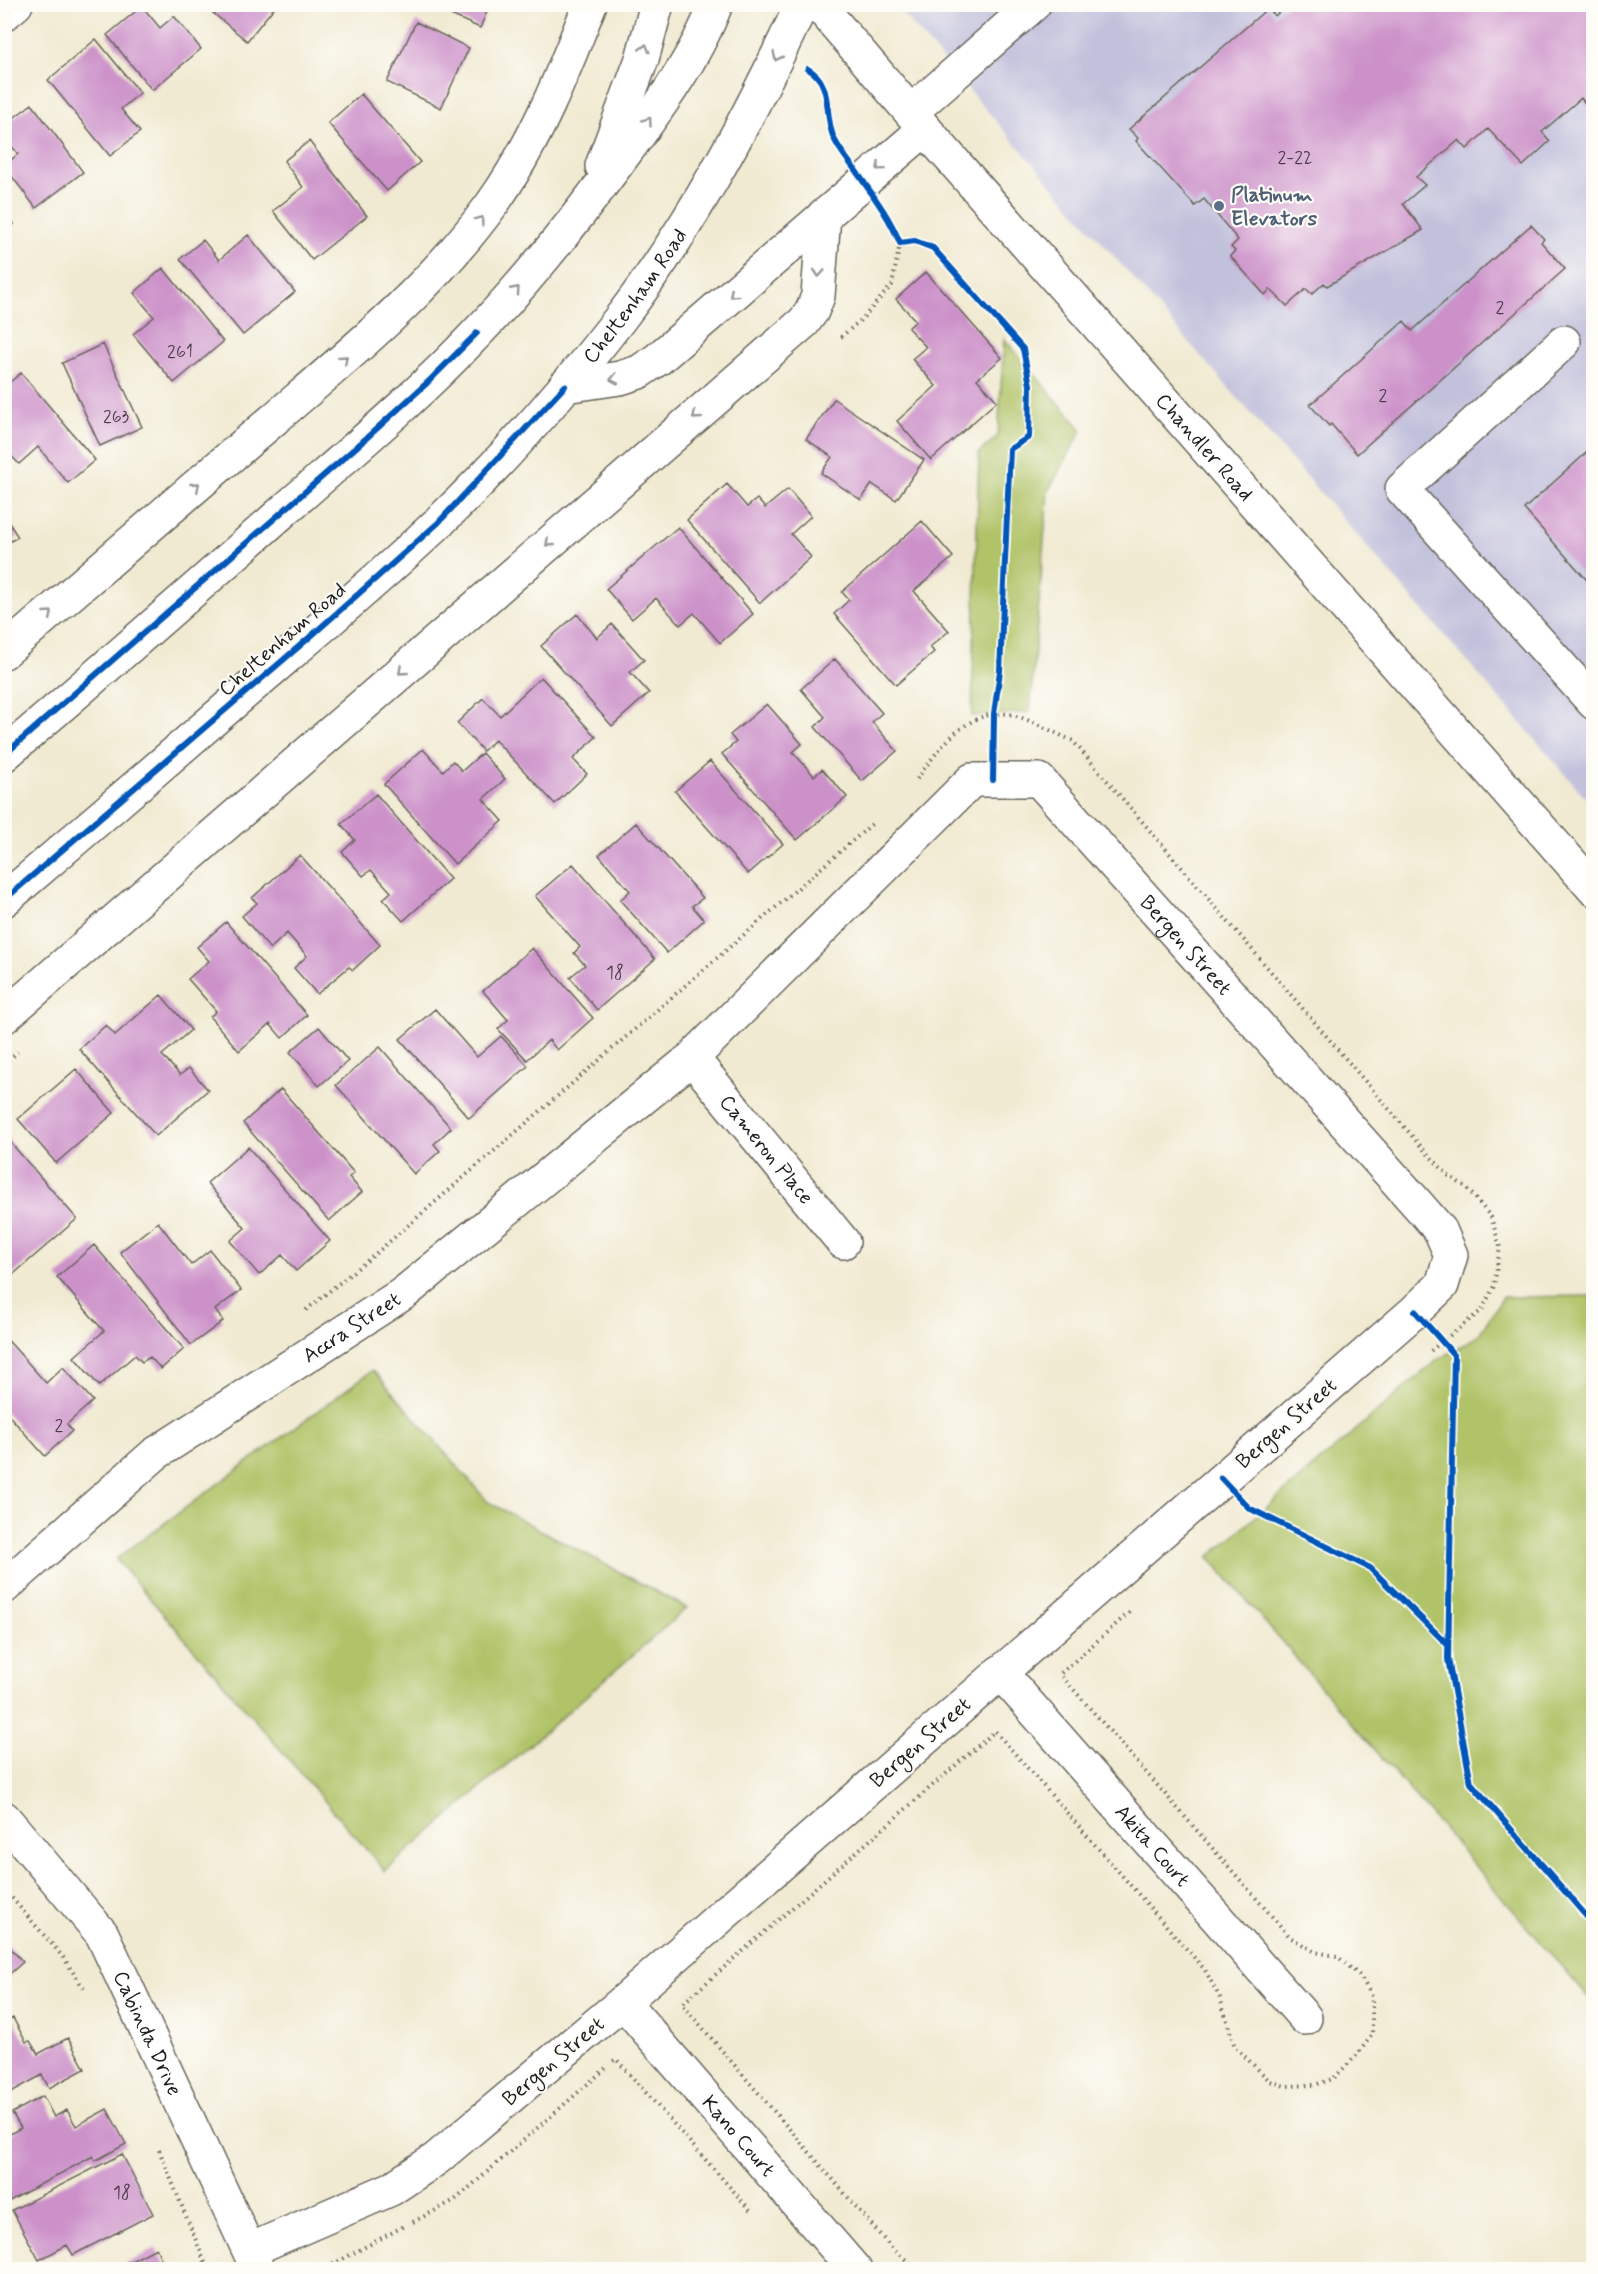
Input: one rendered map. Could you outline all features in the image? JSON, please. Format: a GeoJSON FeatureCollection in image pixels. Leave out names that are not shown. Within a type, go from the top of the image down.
{"type":"FeatureCollection","features":[{"type":"Feature","properties":{"kind":"street"},"geometry":{"type":"LineString","coordinates":[[4,14],[16,4]]}},
{"type":"Feature","properties":{"kind":"street"},"geometry":{"type":"LineString","coordinates":[[4,652],[355,349],[437,272],[493,202],[520,160],[567,64],[590,4]]}},
{"type":"Feature","properties":{"kind":"street"},"geometry":{"type":"LineString","coordinates":[[589,202],[642,59],[657,4]]}},
{"type":"Feature","properties":{"kind":"street"},"geometry":{"type":"LineString","coordinates":[[4,755],[427,382],[491,318],[589,202],[673,87],[716,4]]}},
{"type":"Feature","properties":{"kind":"street","name":"Cheltenham Road"},"geometry":{"type":"LineString","coordinates":[[4,900],[438,524],[566,386],[620,319],[687,221],[726,154],[802,4]]}},
{"type":"Feature","properties":{"kind":"street","name":"Chandler Road"},"geometry":{"type":"LineString","coordinates":[[818,4],[918,121],[1593,889]]}},
{"type":"Feature","properties":{"kind":"street"},"geometry":{"type":"LineString","coordinates":[[566,386],[620,378],[639,372],[658,359],[824,215],[1034,4]]}},
{"type":"Feature","properties":{"kind":"street"},"geometry":{"type":"LineString","coordinates":[[4,1017],[804,322],[812,311],[818,296],[824,215]]}},
{"type":"Feature","properties":{"kind":"street"},"geometry":{"type":"LineString","coordinates":[[1564,342],[1402,489],[1593,703]]}},
{"type":"Feature","properties":{"kind":"street","name":"Bergen Street"},"geometry":{"type":"LineString","coordinates":[[254,2260],[391,2189],[436,2159],[623,2002],[1415,1311],[1442,1285],[1451,1255],[1440,1230],[1040,780],[972,780],[692,1058]]}},
{"type":"Feature","properties":{"kind":"street","name":"Cameron Place"},"geometry":{"type":"LineString","coordinates":[[692,1058],[843,1242]]}},
{"type":"Feature","properties":{"kind":"street","name":"Accra Street"},"geometry":{"type":"LineString","coordinates":[[4,1587],[155,1454],[404,1293],[692,1058]]}},
{"type":"Feature","properties":{"kind":"street","name":"Akita Court"},"geometry":{"type":"LineString","coordinates":[[1000,1672],[1305,2018]]}},
{"type":"Feature","properties":{"kind":"street","name":"Cabinda Drive"},"geometry":{"type":"LineString","coordinates":[[4,1818],[102,1934],[254,2260]]}},
{"type":"Feature","properties":{"kind":"street","name":"Kano Court"},"geometry":{"type":"LineString","coordinates":[[623,2002],[855,2270]]}},
{"type":"Feature","properties":{"kind":"path"},"geometry":{"type":"LineString","coordinates":[[863,318],[892,285],[898,240],[907,242]]}},
{"type":"Feature","properties":{"kind":"path"},"geometry":{"type":"LineString","coordinates":[[993,725],[995,704]]}},
{"type":"Feature","properties":{"kind":"path"},"geometry":{"type":"LineString","coordinates":[[912,786],[956,731],[986,715],[1010,714],[1073,741],[1418,1142],[1449,1176],[1466,1187],[1491,1217],[1500,1247],[1494,1286],[1482,1310],[1423,1357]]}},
{"type":"Feature","properties":{"kind":"path"},"geometry":{"type":"LineString","coordinates":[[299,1315],[383,1247],[879,817]]}},
{"type":"Feature","properties":{"kind":"path"},"geometry":{"type":"LineString","coordinates":[[1415,1311],[1448,1348]]}},
{"type":"Feature","properties":{"kind":"path"},"geometry":{"type":"LineString","coordinates":[[927,2270],[913,2265],[894,2251],[682,2004],[995,1731],[1205,1970],[1220,1998],[1235,2047],[1270,2081],[1285,2086],[1314,2085],[1333,2079],[1357,2055],[1372,2035],[1372,1996],[1360,1976],[1337,1956],[1315,1952],[1290,1937],[1060,1674],[1132,1611]]}},
{"type":"Feature","properties":{"kind":"path"},"geometry":{"type":"LineString","coordinates":[[4,1889],[63,1957],[89,1997]]}},
{"type":"Feature","properties":{"kind":"path"},"geometry":{"type":"LineString","coordinates":[[322,2270],[455,2200],[616,2059],[757,2217]]}},
{"type":"Feature","properties":{"kind":"path"},"geometry":{"type":"LineString","coordinates":[[158,2148],[208,2270]]}},
{"type":"Feature","properties":{"kind":"shaded area"},"geometry":{"type":"Polygon","coordinates":[[[895,5],[1593,5],[1593,806],[895,5]]]}},
{"type":"Feature","properties":{"kind":"green space"},"geometry":{"type":"Polygon","coordinates":[[[1004,339],[1082,430],[1048,491],[1030,712],[972,716],[979,453],[998,436],[1004,339]]]}},
{"type":"Feature","properties":{"kind":"green space"},"geometry":{"type":"Polygon","coordinates":[[[1594,1296],[1593,2003],[1209,1557],[1437,1360],[1478,1336],[1503,1297],[1594,1296]]]}},
{"type":"Feature","properties":{"kind":"green space"},"geometry":{"type":"Polygon","coordinates":[[[373,1370],[488,1502],[687,1608],[385,1871],[116,1559],[373,1370]]]}},
{"type":"Feature","properties":{"kind":"building"},"geometry":{"type":"Polygon","coordinates":[[[202,4],[277,4],[247,41],[202,4]]]}},
{"type":"Feature","properties":{"kind":"building"},"geometry":{"type":"Polygon","coordinates":[[[426,4],[490,4],[480,28],[426,4]]]}},
{"type":"Feature","properties":{"kind":"building"},"geometry":{"type":"Polygon","coordinates":[[[1288,4],[1594,4],[1594,102],[1588,107],[1581,98],[1542,132],[1550,141],[1523,166],[1488,129],[1467,149],[1459,140],[1416,177],[1425,185],[1403,204],[1423,230],[1327,286],[1324,283],[1312,294],[1306,289],[1287,306],[1270,289],[1265,295],[1230,256],[1235,251],[1231,247],[1238,240],[1204,199],[1195,206],[1136,141],[1138,138],[1129,129],[1268,8],[1275,16],[1288,4]]]}},
{"type":"Feature","properties":{"kind":"building"},"geometry":{"type":"Polygon","coordinates":[[[142,6],[160,28],[174,16],[201,49],[152,90],[107,35],[142,6]]]}},
{"type":"Feature","properties":{"kind":"building"},"geometry":{"type":"Polygon","coordinates":[[[416,22],[469,48],[441,108],[387,82],[416,22]]]}},
{"type":"Feature","properties":{"kind":"building"},"geometry":{"type":"Polygon","coordinates":[[[96,39],[140,93],[121,109],[140,132],[110,156],[48,80],[96,39]]]}},
{"type":"Feature","properties":{"kind":"building"},"geometry":{"type":"Polygon","coordinates":[[[361,94],[420,162],[387,191],[328,123],[361,94]]]}},
{"type":"Feature","properties":{"kind":"building"},"geometry":{"type":"Polygon","coordinates":[[[32,104],[83,172],[36,208],[4,166],[18,154],[4,136],[4,125],[32,104]]]}},
{"type":"Feature","properties":{"kind":"building"},"geometry":{"type":"Polygon","coordinates":[[[309,141],[367,216],[312,260],[273,211],[303,187],[284,161],[309,141]]]}},
{"type":"Feature","properties":{"kind":"building"},"geometry":{"type":"Polygon","coordinates":[[[4,213],[14,224],[4,233],[4,213]]]}},
{"type":"Feature","properties":{"kind":"building"},"geometry":{"type":"Polygon","coordinates":[[[1531,225],[1544,239],[1541,242],[1565,269],[1357,454],[1331,424],[1329,426],[1310,405],[1404,321],[1412,331],[1531,225]]]}},
{"type":"Feature","properties":{"kind":"building"},"geometry":{"type":"Polygon","coordinates":[[[248,235],[295,292],[243,335],[180,259],[203,240],[219,260],[248,235]]]}},
{"type":"Feature","properties":{"kind":"building"},"geometry":{"type":"Polygon","coordinates":[[[163,268],[223,342],[174,383],[133,334],[154,317],[134,293],[163,268]]]}},
{"type":"Feature","properties":{"kind":"building"},"geometry":{"type":"Polygon","coordinates":[[[926,272],[1002,358],[977,379],[997,401],[931,460],[897,421],[936,386],[912,359],[926,347],[908,328],[916,321],[896,299],[926,272]]]}},
{"type":"Feature","properties":{"kind":"building"},"geometry":{"type":"Polygon","coordinates":[[[103,344],[142,427],[100,446],[62,363],[103,344]]]}},
{"type":"Feature","properties":{"kind":"building"},"geometry":{"type":"Polygon","coordinates":[[[21,373],[95,460],[68,483],[38,447],[19,464],[4,448],[4,387],[21,373]]]}},
{"type":"Feature","properties":{"kind":"building"},"geometry":{"type":"Polygon","coordinates":[[[834,399],[924,460],[896,500],[872,484],[861,500],[821,473],[832,457],[806,439],[834,399]]]}},
{"type":"Feature","properties":{"kind":"building"},"geometry":{"type":"Polygon","coordinates":[[[1594,446],[1594,588],[1524,509],[1594,446]]]}},
{"type":"Feature","properties":{"kind":"building"},"geometry":{"type":"Polygon","coordinates":[[[727,484],[747,507],[757,499],[765,508],[788,489],[811,516],[791,534],[811,557],[760,603],[687,520],[727,484]]]}},
{"type":"Feature","properties":{"kind":"building"},"geometry":{"type":"Polygon","coordinates":[[[4,515],[18,537],[4,545],[4,515]]]}},
{"type":"Feature","properties":{"kind":"building"},"geometry":{"type":"Polygon","coordinates":[[[922,521],[953,557],[914,591],[949,631],[930,647],[934,652],[896,685],[834,614],[849,600],[842,592],[922,521]]]}},
{"type":"Feature","properties":{"kind":"building"},"geometry":{"type":"Polygon","coordinates":[[[678,527],[753,614],[720,643],[694,613],[680,625],[656,598],[632,619],[606,589],[678,527]]]}},
{"type":"Feature","properties":{"kind":"building"},"geometry":{"type":"Polygon","coordinates":[[[577,614],[597,638],[612,624],[644,660],[630,672],[649,693],[612,726],[541,646],[577,614]]]}},
{"type":"Feature","properties":{"kind":"building"},"geometry":{"type":"Polygon","coordinates":[[[835,659],[882,713],[872,722],[897,751],[862,781],[815,727],[825,717],[801,689],[835,659]]]}},
{"type":"Feature","properties":{"kind":"building"},"geometry":{"type":"Polygon","coordinates":[[[541,677],[596,737],[573,759],[587,774],[555,804],[495,740],[483,751],[457,723],[483,698],[500,716],[541,677]]]}},
{"type":"Feature","properties":{"kind":"building"},"geometry":{"type":"Polygon","coordinates":[[[767,704],[802,744],[793,752],[814,776],[822,769],[847,797],[797,840],[722,754],[736,742],[730,735],[767,704]]]}},
{"type":"Feature","properties":{"kind":"building"},"geometry":{"type":"Polygon","coordinates":[[[423,749],[443,771],[453,761],[462,771],[482,753],[505,779],[483,799],[503,821],[455,864],[384,784],[423,749]]]}},
{"type":"Feature","properties":{"kind":"building"},"geometry":{"type":"Polygon","coordinates":[[[710,761],[783,844],[748,874],[675,791],[710,761]]]}},
{"type":"Feature","properties":{"kind":"building"},"geometry":{"type":"Polygon","coordinates":[[[376,794],[450,879],[403,921],[383,899],[391,892],[371,870],[363,876],[342,852],[355,840],[341,824],[376,794]]]}},
{"type":"Feature","properties":{"kind":"building"},"geometry":{"type":"Polygon","coordinates":[[[636,823],[703,898],[692,906],[704,920],[667,953],[620,900],[630,891],[599,855],[636,823]]]}},
{"type":"Feature","properties":{"kind":"building"},"geometry":{"type":"Polygon","coordinates":[[[300,855],[380,945],[353,970],[349,967],[317,994],[294,968],[307,956],[287,933],[270,949],[242,916],[257,903],[252,898],[300,855]]]}},
{"type":"Feature","properties":{"kind":"building"},"geometry":{"type":"Polygon","coordinates":[[[573,864],[655,959],[597,1010],[570,977],[585,965],[574,953],[580,947],[535,896],[573,864]]]}},
{"type":"Feature","properties":{"kind":"building"},"geometry":{"type":"Polygon","coordinates":[[[226,922],[307,1015],[282,1038],[270,1024],[239,1051],[210,1017],[216,1011],[188,979],[209,961],[197,947],[226,922]]]}},
{"type":"Feature","properties":{"kind":"building"},"geometry":{"type":"Polygon","coordinates":[[[532,948],[593,1018],[557,1050],[549,1040],[527,1060],[498,1029],[508,1020],[483,991],[532,948]]]}},
{"type":"Feature","properties":{"kind":"building"},"geometry":{"type":"Polygon","coordinates":[[[161,995],[191,1030],[162,1055],[180,1075],[189,1068],[208,1090],[156,1136],[79,1049],[106,1025],[115,1035],[161,995]]]}},
{"type":"Feature","properties":{"kind":"building"},"geometry":{"type":"Polygon","coordinates":[[[435,1009],[477,1057],[501,1036],[528,1066],[469,1118],[400,1039],[435,1009]]]}},
{"type":"Feature","properties":{"kind":"building"},"geometry":{"type":"Polygon","coordinates":[[[319,1027],[348,1061],[319,1086],[290,1052],[319,1027]]]}},
{"type":"Feature","properties":{"kind":"building"},"geometry":{"type":"Polygon","coordinates":[[[380,1047],[451,1128],[434,1144],[440,1151],[414,1174],[336,1085],[380,1047]]]}},
{"type":"Feature","properties":{"kind":"building"},"geometry":{"type":"Polygon","coordinates":[[[76,1069],[114,1113],[56,1163],[18,1119],[76,1069]]]}},
{"type":"Feature","properties":{"kind":"building"},"geometry":{"type":"Polygon","coordinates":[[[281,1089],[354,1173],[349,1177],[362,1192],[329,1221],[243,1123],[281,1089]]]}},
{"type":"Feature","properties":{"kind":"building"},"geometry":{"type":"Polygon","coordinates":[[[4,1135],[77,1219],[9,1278],[4,1273],[4,1135]]]}},
{"type":"Feature","properties":{"kind":"building"},"geometry":{"type":"Polygon","coordinates":[[[248,1147],[330,1241],[296,1271],[282,1255],[259,1275],[230,1241],[245,1228],[207,1183],[248,1147]]]}},
{"type":"Feature","properties":{"kind":"building"},"geometry":{"type":"Polygon","coordinates":[[[158,1222],[191,1265],[210,1250],[241,1290],[215,1310],[223,1321],[191,1345],[120,1252],[158,1222]]]}},
{"type":"Feature","properties":{"kind":"building"},"geometry":{"type":"Polygon","coordinates":[[[94,1245],[184,1349],[161,1369],[150,1357],[142,1362],[135,1355],[99,1386],[74,1357],[104,1331],[57,1277],[94,1245]]]}},
{"type":"Feature","properties":{"kind":"building"},"geometry":{"type":"Polygon","coordinates":[[[4,1336],[46,1383],[63,1367],[93,1401],[67,1424],[72,1431],[45,1456],[4,1410],[4,1336]]]}},
{"type":"Feature","properties":{"kind":"building"},"geometry":{"type":"Polygon","coordinates":[[[4,1941],[23,1962],[4,1979],[4,1941]]]}},
{"type":"Feature","properties":{"kind":"building"},"geometry":{"type":"Polygon","coordinates":[[[13,2018],[26,2042],[30,2041],[38,2054],[68,2038],[85,2069],[49,2088],[42,2075],[4,2096],[4,2023],[13,2018]]]}},
{"type":"Feature","properties":{"kind":"building"},"geometry":{"type":"Polygon","coordinates":[[[43,2096],[54,2117],[67,2110],[76,2126],[107,2109],[126,2144],[95,2161],[93,2156],[4,2204],[4,2137],[21,2128],[12,2113],[43,2096]]]}},
{"type":"Feature","properties":{"kind":"building"},"geometry":{"type":"Polygon","coordinates":[[[122,2154],[153,2214],[73,2255],[67,2245],[39,2260],[12,2210],[122,2154]]]}},
{"type":"Feature","properties":{"kind":"building"},"geometry":{"type":"Polygon","coordinates":[[[156,2248],[167,2270],[114,2270],[156,2248]]]}},
{"type":"Feature","properties":{"kind":"cycle path"},"geometry":{"type":"LineString","coordinates":[[808,69],[816,75],[825,90],[830,127],[835,141],[880,206],[900,243],[915,241],[933,248],[1023,349],[1030,385],[1029,437],[1010,449],[1000,671],[994,714],[993,780]]}},
{"type":"Feature","properties":{"kind":"cycle path"},"geometry":{"type":"LineString","coordinates":[[4,755],[362,442],[427,383],[477,333]]}},
{"type":"Feature","properties":{"kind":"cycle path"},"geometry":{"type":"LineString","coordinates":[[4,900],[310,637],[438,523],[565,386]]}},
{"type":"Feature","properties":{"kind":"cycle path"},"geometry":{"type":"LineString","coordinates":[[1415,1311],[1454,1355],[1448,1659],[1471,1783],[1594,1925]]}},
{"type":"Feature","properties":{"kind":"cycle path"},"geometry":{"type":"LineString","coordinates":[[1221,1478],[1249,1508],[1370,1568],[1448,1645]]}},
{"type":"Feature","properties":{"kind":"place","name":"Platinum Elevators"},"geometry":{"type":"Point","coordinates":[1219,206]}}]}
